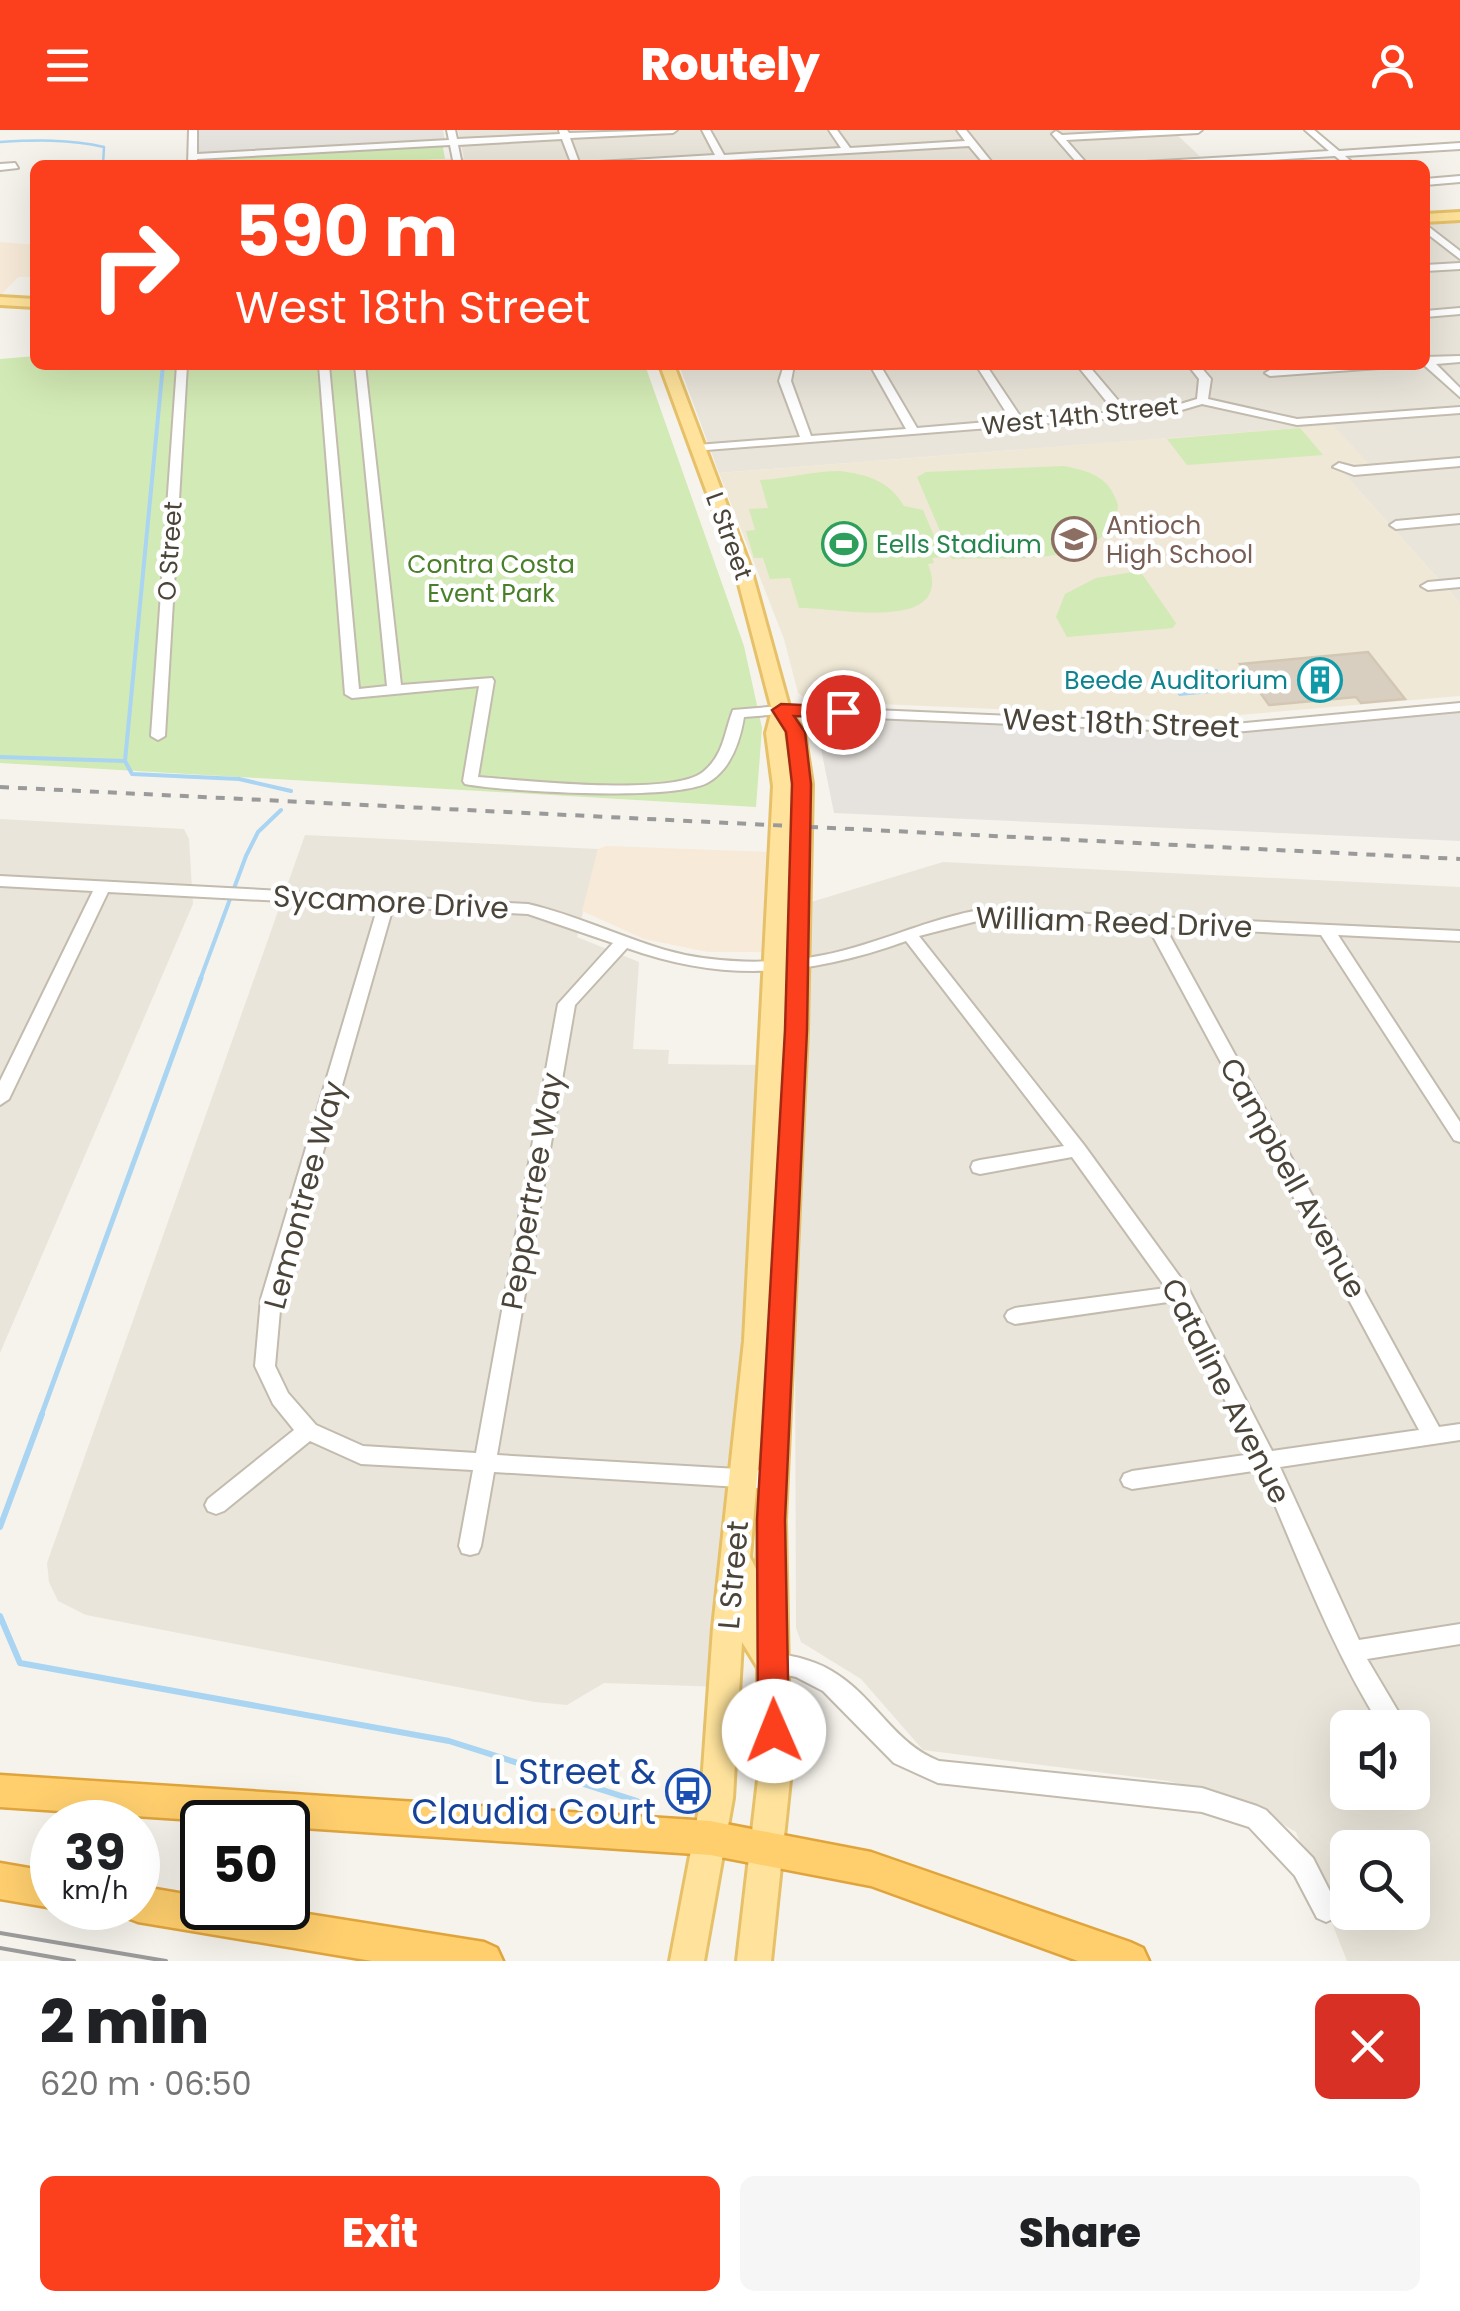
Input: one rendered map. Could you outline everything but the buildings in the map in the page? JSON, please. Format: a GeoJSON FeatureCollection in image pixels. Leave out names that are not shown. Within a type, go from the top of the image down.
{"type":"FeatureCollection","features":[{"type":"Feature","properties":{"kind":"highway"},"geometry":{"type":"LineString","coordinates":[[0,1791],[710,1838],[872,1869],[1130,1961]]}},
{"type":"Feature","properties":{"kind":"highway"},"geometry":{"type":"LineString","coordinates":[[0,1881],[30,1886]]}},
{"type":"Feature","properties":{"kind":"highway"},"geometry":{"type":"LineString","coordinates":[[160,1908],[484,1961]]}},
{"type":"Feature","properties":{"kind":"main road"},"geometry":{"type":"LineString","coordinates":[[1430,218],[1460,216]]}},
{"type":"Feature","properties":{"kind":"main road"},"geometry":{"type":"LineString","coordinates":[[0,301],[30,306]]}},
{"type":"Feature","properties":{"kind":"main road"},"geometry":{"type":"LineString","coordinates":[[0,310],[30,307]]}},
{"type":"Feature","properties":{"kind":"main road","name":"L Street"},"geometry":{"type":"LineString","coordinates":[[669,370],[743,568],[781,710],[774,733],[783,786],[785,963],[760,1302],[758,1480],[772,1663],[774,1780],[754,1961]]}},
{"type":"Feature","properties":{"kind":"main road","name":"L Street"},"geometry":{"type":"LineString","coordinates":[[688,1961],[710,1838],[735,1557],[758,1480]]}},
{"type":"Feature","properties":{"kind":"main road"},"geometry":{"type":"LineString","coordinates":[[735,1557],[748,1584],[750,1628],[756,1645],[772,1663]]}},
{"type":"Feature","properties":{"kind":"street"},"geometry":{"type":"LineString","coordinates":[[192,160],[193,130]]}},
{"type":"Feature","properties":{"kind":"street"},"geometry":{"type":"LineString","coordinates":[[451,130],[457,160]]}},
{"type":"Feature","properties":{"kind":"street"},"geometry":{"type":"LineString","coordinates":[[200,160],[326,144],[454,142],[673,130]]}},
{"type":"Feature","properties":{"kind":"street"},"geometry":{"type":"LineString","coordinates":[[706,130],[722,160]]}},
{"type":"Feature","properties":{"kind":"street"},"geometry":{"type":"LineString","coordinates":[[833,130],[847,150]]}},
{"type":"Feature","properties":{"kind":"street"},"geometry":{"type":"LineString","coordinates":[[961,130],[986,160]]}},
{"type":"Feature","properties":{"kind":"street"},"geometry":{"type":"LineString","coordinates":[[1182,130],[1208,156]]}},
{"type":"Feature","properties":{"kind":"street"},"geometry":{"type":"LineString","coordinates":[[1056,134],[1198,130]]}},
{"type":"Feature","properties":{"kind":"street"},"geometry":{"type":"LineString","coordinates":[[1309,130],[1345,160]]}},
{"type":"Feature","properties":{"kind":"street"},"geometry":{"type":"LineString","coordinates":[[564,133],[574,160]]}},
{"type":"Feature","properties":{"kind":"street"},"geometry":{"type":"LineString","coordinates":[[579,133],[585,147]]}},
{"type":"Feature","properties":{"kind":"street"},"geometry":{"type":"LineString","coordinates":[[1056,134],[1079,160]]}},
{"type":"Feature","properties":{"kind":"street"},"geometry":{"type":"LineString","coordinates":[[1448,138],[1460,146]]}},
{"type":"Feature","properties":{"kind":"street"},"geometry":{"type":"LineString","coordinates":[[734,160],[971,143]]}},
{"type":"Feature","properties":{"kind":"street"},"geometry":{"type":"LineString","coordinates":[[1180,160],[1460,146]]}},
{"type":"Feature","properties":{"kind":"street"},"geometry":{"type":"LineString","coordinates":[[0,167],[15,166]]}},
{"type":"Feature","properties":{"kind":"street"},"geometry":{"type":"LineString","coordinates":[[1430,182],[1460,179]]}},
{"type":"Feature","properties":{"kind":"street"},"geometry":{"type":"LineString","coordinates":[[1430,231],[1460,256]]}},
{"type":"Feature","properties":{"kind":"street"},"geometry":{"type":"LineString","coordinates":[[1430,268],[1460,266]]}},
{"type":"Feature","properties":{"kind":"street"},"geometry":{"type":"LineString","coordinates":[[1430,314],[1460,312]]}},
{"type":"Feature","properties":{"kind":"street"},"geometry":{"type":"LineString","coordinates":[[1430,361],[1460,359]]}},
{"type":"Feature","properties":{"kind":"street"},"geometry":{"type":"LineString","coordinates":[[1430,365],[1460,394]]}},
{"type":"Feature","properties":{"kind":"street","name":"O Street"},"geometry":{"type":"LineString","coordinates":[[158,736],[182,370]]}},
{"type":"Feature","properties":{"kind":"street"},"geometry":{"type":"LineString","coordinates":[[324,370],[352,694],[394,688],[361,370]]}},
{"type":"Feature","properties":{"kind":"street"},"geometry":{"type":"LineString","coordinates":[[786,370],[785,382],[807,440]]}},
{"type":"Feature","properties":{"kind":"street"},"geometry":{"type":"LineString","coordinates":[[878,370],[914,432]]}},
{"type":"Feature","properties":{"kind":"street"},"geometry":{"type":"LineString","coordinates":[[984,370],[1018,422]]}},
{"type":"Feature","properties":{"kind":"street"},"geometry":{"type":"LineString","coordinates":[[1086,370],[1124,415]]}},
{"type":"Feature","properties":{"kind":"street"},"geometry":{"type":"LineString","coordinates":[[1197,370],[1205,379],[1202,401]]}},
{"type":"Feature","properties":{"kind":"street"},"geometry":{"type":"LineString","coordinates":[[1270,373],[1311,370]]}},
{"type":"Feature","properties":{"kind":"street","name":"West 14th Street"},"geometry":{"type":"LineString","coordinates":[[697,449],[1168,411],[1202,401],[1298,422],[1460,410]]}},
{"type":"Feature","properties":{"kind":"street"},"geometry":{"type":"LineString","coordinates":[[1338,467],[1354,471],[1460,462]]}},
{"type":"Feature","properties":{"kind":"street"},"geometry":{"type":"LineString","coordinates":[[1396,525],[1460,520]]}},
{"type":"Feature","properties":{"kind":"street"},"geometry":{"type":"LineString","coordinates":[[1428,586],[1460,583]]}},
{"type":"Feature","properties":{"kind":"street","name":"West 18th Street"},"geometry":{"type":"LineString","coordinates":[[394,688],[487,681],[470,781],[626,789],[700,782],[732,750],[738,714],[781,710],[1224,729],[1460,707]]}},
{"type":"Feature","properties":{"kind":"street","name":"Sycamore Drive"},"geometry":{"type":"LineString","coordinates":[[0,881],[528,910],[573,920],[678,957],[785,963]]}},
{"type":"Feature","properties":{"kind":"street"},"geometry":{"type":"LineString","coordinates":[[0,1099],[103,886]]}},
{"type":"Feature","properties":{"kind":"street","name":"Lemontree Way"},"geometry":{"type":"LineString","coordinates":[[386,901],[271,1300],[264,1366],[280,1398],[308,1431],[361,1455],[758,1480]]}},
{"type":"Feature","properties":{"kind":"street","name":"William Reed Drive"},"geometry":{"type":"LineString","coordinates":[[785,963],[821,961],[985,914],[1460,936]]}},
{"type":"Feature","properties":{"kind":"street","name":"Campbell Avenue"},"geometry":{"type":"LineString","coordinates":[[1153,920],[1433,1436]]}},
{"type":"Feature","properties":{"kind":"street"},"geometry":{"type":"LineString","coordinates":[[1326,930],[1460,1136]]}},
{"type":"Feature","properties":{"kind":"street","name":"Cataline Avenue"},"geometry":{"type":"LineString","coordinates":[[909,934],[1077,1150],[1181,1294],[1267,1462],[1351,1651],[1385,1710]]}},
{"type":"Feature","properties":{"kind":"street","name":"Peppertree Way"},"geometry":{"type":"LineString","coordinates":[[470,1546],[566,1004],[624,941]]}},
{"type":"Feature","properties":{"kind":"street"},"geometry":{"type":"LineString","coordinates":[[980,1167],[1077,1150]]}},
{"type":"Feature","properties":{"kind":"street"},"geometry":{"type":"LineString","coordinates":[[1015,1316],[1181,1294]]}},
{"type":"Feature","properties":{"kind":"street"},"geometry":{"type":"LineString","coordinates":[[216,1505],[308,1431]]}},
{"type":"Feature","properties":{"kind":"street"},"geometry":{"type":"LineString","coordinates":[[1132,1480],[1460,1432]]}},
{"type":"Feature","properties":{"kind":"street"},"geometry":{"type":"LineString","coordinates":[[1351,1651],[1460,1634]]}},
{"type":"Feature","properties":{"kind":"street"},"geometry":{"type":"LineString","coordinates":[[772,1663],[800,1665],[840,1686],[905,1758],[938,1772],[1202,1800],[1258,1818],[1304,1867],[1326,1909]]}},
{"type":"Feature","properties":{"kind":"shaded area"},"geometry":{"type":"Polygon","coordinates":[[[198,130],[443,130],[445,141],[196,154],[198,130]]]}},
{"type":"Feature","properties":{"kind":"shaded area"},"geometry":{"type":"Polygon","coordinates":[[[458,130],[1172,130],[1204,160],[424,160],[464,158],[458,130]]]}},
{"type":"Feature","properties":{"kind":"shaded area"},"geometry":{"type":"Polygon","coordinates":[[[1460,220],[1460,603],[1345,475],[1347,463],[1368,465],[1300,428],[719,473],[681,370],[1430,370],[1430,223],[1460,220]]]}},
{"type":"Feature","properties":{"kind":"shaded area"},"geometry":{"type":"Polygon","coordinates":[[[0,242],[30,245],[30,277],[18,277],[0,296],[0,242]]]}},
{"type":"Feature","properties":{"kind":"shaded area","name":"Antioch High School"},"geometry":{"type":"Polygon","coordinates":[[[1333,425],[1370,465],[1347,463],[1345,475],[1460,603],[1460,696],[1204,718],[810,701],[798,693],[784,639],[719,473],[1333,425]]]}},
{"type":"Feature","properties":{"kind":"shaded area"},"geometry":{"type":"Polygon","coordinates":[[[1460,710],[1460,841],[834,813],[814,714],[1210,733],[1460,710]]]}},
{"type":"Feature","properties":{"kind":"shaded area"},"geometry":{"type":"Polygon","coordinates":[[[0,819],[184,829],[189,839],[193,904],[0,1353],[0,819]]]}},
{"type":"Feature","properties":{"kind":"shaded area"},"geometry":{"type":"Polygon","coordinates":[[[305,835],[598,849],[577,937],[639,962],[633,1049],[669,1050],[668,1064],[771,1065],[723,1687],[604,1683],[567,1705],[535,1702],[86,1615],[58,1601],[49,1582],[47,1563],[305,835]]]}},
{"type":"Feature","properties":{"kind":"shaded area"},"geometry":{"type":"Polygon","coordinates":[[[606,846],[769,852],[763,952],[708,952],[644,939],[582,911],[598,849],[606,846]]]}},
{"type":"Feature","properties":{"kind":"shaded area"},"geometry":{"type":"Polygon","coordinates":[[[943,862],[1460,887],[1460,1961],[1347,1961],[1335,1930],[1430,1930],[1430,1830],[1330,1830],[1330,1918],[1296,1832],[1242,1800],[1168,1781],[923,1750],[861,1679],[801,1642],[796,1628],[795,1335],[780,1334],[798,906],[943,862]]]}},
{"type":"Feature","properties":{"kind":"green space"},"geometry":{"type":"Polygon","coordinates":[[[437,146],[443,147],[445,159],[209,160],[437,146]]]}},
{"type":"Feature","properties":{"kind":"green space","name":"Contra Costa Event Park"},"geometry":{"type":"Polygon","coordinates":[[[30,356],[30,370],[647,370],[744,646],[762,728],[756,807],[0,763],[0,359],[30,356]]]}},
{"type":"Feature","properties":{"kind":"green space"},"geometry":{"type":"Polygon","coordinates":[[[1300,428],[1323,455],[1187,465],[1167,439],[1300,428]]]}},
{"type":"Feature","properties":{"kind":"green space"},"geometry":{"type":"Polygon","coordinates":[[[1064,466],[1104,481],[1118,505],[1111,526],[1096,541],[1050,556],[952,559],[917,477],[926,472],[1064,466]]]}},
{"type":"Feature","properties":{"kind":"green space","name":"Eells Stadium"},"geometry":{"type":"Polygon","coordinates":[[[840,471],[877,481],[904,506],[923,510],[943,557],[932,558],[934,563],[928,564],[932,586],[924,601],[908,609],[886,612],[799,608],[790,578],[770,579],[763,558],[754,558],[746,531],[755,530],[749,509],[768,508],[760,480],[840,471]]]}},
{"type":"Feature","properties":{"kind":"green space"},"geometry":{"type":"Polygon","coordinates":[[[1140,571],[1176,623],[1173,628],[1067,637],[1056,617],[1065,594],[1096,578],[1140,571]]]}},
{"type":"Feature","properties":{"kind":"water"},"geometry":{"type":"Polygon","coordinates":[[[1217,669],[1232,691],[1179,696],[1165,674],[1217,669]]]}},
{"type":"Feature","properties":{"kind":"waterway"},"geometry":{"type":"LineString","coordinates":[[0,142],[52,141],[104,147],[103,160]]}},
{"type":"Feature","properties":{"kind":"waterway"},"geometry":{"type":"LineString","coordinates":[[125,761],[163,370]]}},
{"type":"Feature","properties":{"kind":"waterway"},"geometry":{"type":"LineString","coordinates":[[0,757],[125,761]]}},
{"type":"Feature","properties":{"kind":"waterway"},"geometry":{"type":"LineString","coordinates":[[125,761],[132,774],[239,779],[291,791]]}},
{"type":"Feature","properties":{"kind":"waterway"},"geometry":{"type":"LineString","coordinates":[[200,980],[246,856],[258,832],[281,810]]}},
{"type":"Feature","properties":{"kind":"waterway"},"geometry":{"type":"LineString","coordinates":[[41,1416],[201,978]]}},
{"type":"Feature","properties":{"kind":"waterway"},"geometry":{"type":"LineString","coordinates":[[0,1527],[42,1414]]}},
{"type":"Feature","properties":{"kind":"waterway"},"geometry":{"type":"LineString","coordinates":[[0,1616],[20,1663],[449,1741],[637,1801]]}},
{"type":"Feature","properties":{"kind":"tram line"},"geometry":{"type":"LineString","coordinates":[[0,1933],[166,1961]]}},
{"type":"Feature","properties":{"kind":"tram line"},"geometry":{"type":"LineString","coordinates":[[0,1948],[74,1961]]}},
{"type":"Feature","properties":{"kind":"railway"},"geometry":{"type":"LineString","coordinates":[[0,787],[1460,859]]}},
{"type":"Feature","properties":{"kind":"place","name":"Antioch High School"},"geometry":{"type":"Point","coordinates":[1074,539]}},
{"type":"Feature","properties":{"kind":"place","name":"Eells Stadium"},"geometry":{"type":"Point","coordinates":[844,544]}},
{"type":"Feature","properties":{"kind":"place","name":"Beede Auditorium"},"geometry":{"type":"Point","coordinates":[1320,680]}},
{"type":"Feature","properties":{"kind":"place","name":"L Street & Claudia Court"},"geometry":{"type":"Point","coordinates":[688,1791]}},
{"type":"Feature","properties":{"kind":"route"},"geometry":{"type":"LineString","coordinates":[[774,1731],[771,1520],[796,1030],[802,784],[795,732],[781,710],[843,712]]}}]}
